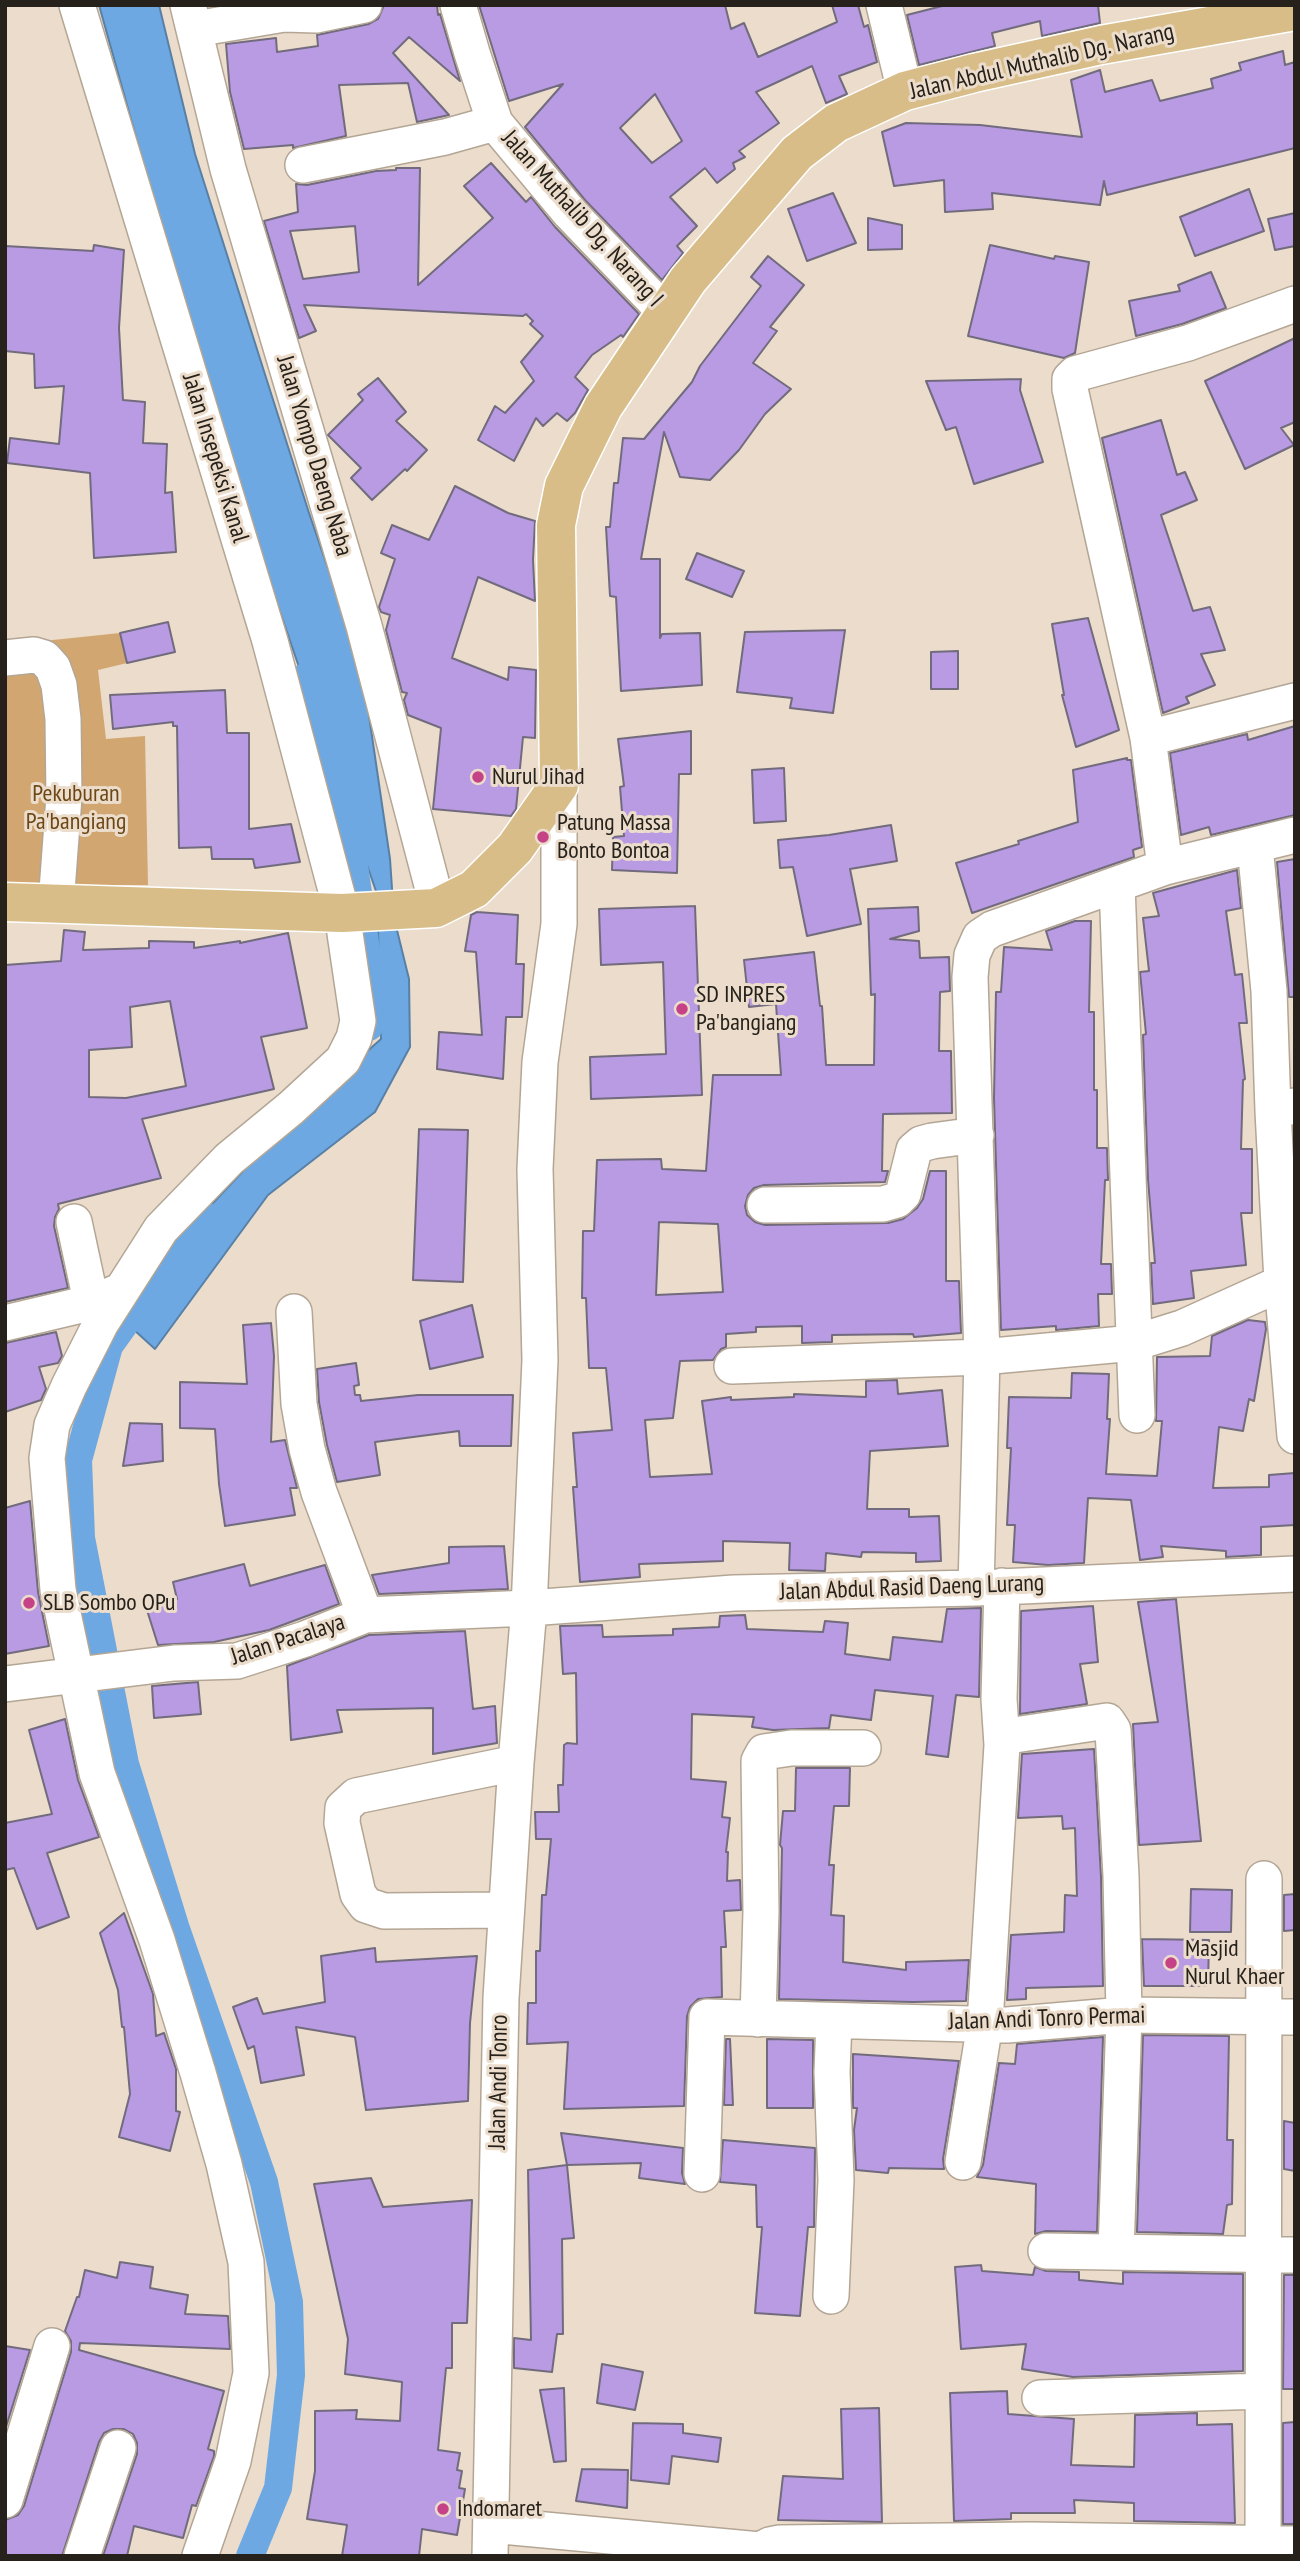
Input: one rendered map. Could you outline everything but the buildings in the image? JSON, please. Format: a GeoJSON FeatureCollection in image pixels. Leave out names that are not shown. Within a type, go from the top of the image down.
{"type":"FeatureCollection","features":[{"type":"Feature","properties":{"kind":"main road","name":"Jalan Abdul Muthalib Dg. Narang"},"geometry":{"type":"LineString","coordinates":[[559,785],[556,526],[564,486],[603,407],[688,281],[797,153],[836,123],[905,91],[1187,17],[1295,11]]}},
{"type":"Feature","properties":{"kind":"main road"},"geometry":{"type":"LineString","coordinates":[[5,902],[348,913],[423,910],[474,889],[515,848],[559,785]]}},
{"type":"Feature","properties":{"kind":"street","name":"Jalan Insepeksi Kanal"},"geometry":{"type":"LineString","coordinates":[[77,5],[270,641],[348,913],[358,1021],[354,1038],[343,1060],[229,1158],[161,1229],[105,1306],[51,1425],[47,1458],[58,1590],[98,1673],[97,1773],[157,1940],[202,2086],[224,2164],[246,2262],[251,2373],[233,2461],[200,2556]]}},
{"type":"Feature","properties":{"kind":"street"},"geometry":{"type":"LineString","coordinates":[[191,17],[284,10],[316,15],[364,5]]}},
{"type":"Feature","properties":{"kind":"street","name":"Jalan Muthalib Dg. Narang I"},"geometry":{"type":"LineString","coordinates":[[458,5],[495,123],[570,213],[666,313]]}},
{"type":"Feature","properties":{"kind":"street"},"geometry":{"type":"LineString","coordinates":[[884,5],[905,91]]}},
{"type":"Feature","properties":{"kind":"street","name":"Jalan Yompo Daeng Naba"},"geometry":{"type":"LineString","coordinates":[[191,17],[228,169],[364,626],[433,889],[423,910]]}},
{"type":"Feature","properties":{"kind":"street"},"geometry":{"type":"LineString","coordinates":[[303,164],[445,137],[495,123]]}},
{"type":"Feature","properties":{"kind":"street"},"geometry":{"type":"LineString","coordinates":[[1165,867],[1148,738],[1070,389],[1070,379],[1075,374],[1188,343],[1295,304]]}},
{"type":"Feature","properties":{"kind":"street"},"geometry":{"type":"LineString","coordinates":[[5,658],[34,655],[44,658],[53,668],[60,685],[64,797],[55,904]]}},
{"type":"Feature","properties":{"kind":"street"},"geometry":{"type":"LineString","coordinates":[[1148,738],[1295,701]]}},
{"type":"Feature","properties":{"kind":"street","name":"Jalan Andi Tonro"},"geometry":{"type":"LineString","coordinates":[[490,2540],[500,2011],[529,1608],[540,1360],[536,1156],[540,1062],[559,924],[559,785]]}},
{"type":"Feature","properties":{"kind":"street"},"geometry":{"type":"LineString","coordinates":[[963,2162],[985,2023],[1002,1745],[989,1588],[970,977],[972,955],[980,937],[992,929],[1165,867],[1295,835]]}},
{"type":"Feature","properties":{"kind":"street"},"geometry":{"type":"LineString","coordinates":[[1255,846],[1282,987],[1288,1280],[1295,1436]]}},
{"type":"Feature","properties":{"kind":"street"},"geometry":{"type":"LineString","coordinates":[[515,848],[534,854],[560,871]]}},
{"type":"Feature","properties":{"kind":"street"},"geometry":{"type":"LineString","coordinates":[[1117,885],[1137,1415]]}},
{"type":"Feature","properties":{"kind":"street"},"geometry":{"type":"LineString","coordinates":[[765,1205],[883,1204],[897,1200],[903,1194],[914,1150],[932,1141],[976,1135]]}},
{"type":"Feature","properties":{"kind":"street"},"geometry":{"type":"LineString","coordinates":[[5,1323],[105,1306],[82,1264],[74,1222]]}},
{"type":"Feature","properties":{"kind":"street"},"geometry":{"type":"LineString","coordinates":[[732,1366],[982,1357],[1134,1343],[1182,1328],[1288,1280]]}},
{"type":"Feature","properties":{"kind":"street"},"geometry":{"type":"LineString","coordinates":[[294,1312],[299,1404],[307,1449],[319,1492],[365,1615]]}},
{"type":"Feature","properties":{"kind":"street","name":"Jalan Abdul Rasid Daeng Lurang"},"geometry":{"type":"LineString","coordinates":[[529,1608],[734,1593],[989,1588],[1295,1574]]}},
{"type":"Feature","properties":{"kind":"street","name":"Jalan Pacalaya"},"geometry":{"type":"LineString","coordinates":[[5,1684],[174,1663],[237,1661],[305,1639],[365,1615],[529,1608]]}},
{"type":"Feature","properties":{"kind":"street"},"geometry":{"type":"LineString","coordinates":[[1002,1745],[1008,1736],[1107,1721],[1113,1730],[1121,1876],[1124,2015],[1116,2252]]}},
{"type":"Feature","properties":{"kind":"street"},"geometry":{"type":"LineString","coordinates":[[758,2019],[761,1911],[759,1761],[764,1752],[791,1748],[863,1748]]}},
{"type":"Feature","properties":{"kind":"street"},"geometry":{"type":"LineString","coordinates":[[506,1910],[384,1911],[366,1905],[358,1894],[342,1823],[343,1808],[356,1796],[516,1763]]}},
{"type":"Feature","properties":{"kind":"street"},"geometry":{"type":"LineString","coordinates":[[490,2540],[771,2550],[1274,2548],[1263,2390],[1280,2255],[1279,2017],[1264,1879]]}},
{"type":"Feature","properties":{"kind":"street","name":"Jalan Andi Tonro Permai"},"geometry":{"type":"LineString","coordinates":[[702,2174],[708,2017],[1007,2025],[1124,2015],[1279,2017]]}},
{"type":"Feature","properties":{"kind":"street"},"geometry":{"type":"LineString","coordinates":[[831,2296],[836,2180],[832,2073],[834,2021]]}},
{"type":"Feature","properties":{"kind":"street"},"geometry":{"type":"LineString","coordinates":[[1046,2251],[1280,2255]]}},
{"type":"Feature","properties":{"kind":"street"},"geometry":{"type":"LineString","coordinates":[[5,2500],[52,2346]]}},
{"type":"Feature","properties":{"kind":"street"},"geometry":{"type":"LineString","coordinates":[[1040,2398],[1263,2390]]}},
{"type":"Feature","properties":{"kind":"street"},"geometry":{"type":"LineString","coordinates":[[82,2556],[118,2448]]}},
{"type":"Feature","properties":{"kind":"green space","name":"Pekuburan Pa'bangiang"},"geometry":{"type":"Polygon","coordinates":[[[120,633],[127,663],[98,670],[106,739],[145,736],[148,885],[5,885],[5,645],[120,633]]]}},
{"type":"Feature","properties":{"kind":"water"},"geometry":{"type":"Polygon","coordinates":[[[99,5],[159,5],[195,154],[309,513],[362,668],[390,859],[394,918],[409,979],[410,1047],[375,1112],[268,1195],[155,1349],[133,1329],[212,1204],[293,1118],[381,1039],[377,894],[277,603],[177,284],[99,5]]]}},
{"type":"Feature","properties":{"kind":"waterway"},"geometry":{"type":"LineString","coordinates":[[305,677],[352,851],[371,985],[369,1027]]}},
{"type":"Feature","properties":{"kind":"waterway"},"geometry":{"type":"LineString","coordinates":[[213,1218],[167,1265],[109,1346],[78,1460],[81,1538],[125,1764],[175,1926],[264,2182],[289,2302],[291,2375],[278,2488],[250,2556]]}},
{"type":"Feature","properties":{"kind":"place","name":"Nurul Jihad"},"geometry":{"type":"Point","coordinates":[478,777]}},
{"type":"Feature","properties":{"kind":"place","name":"Patung Massa Bonto Bontoa"},"geometry":{"type":"Point","coordinates":[543,837]}},
{"type":"Feature","properties":{"kind":"place","name":"SD INPRES Pa'bangiang"},"geometry":{"type":"Point","coordinates":[682,1009]}},
{"type":"Feature","properties":{"kind":"place","name":"SLB Sombo OPu"},"geometry":{"type":"Point","coordinates":[29,1603]}},
{"type":"Feature","properties":{"kind":"place","name":"Masjid Nurul Khaer"},"geometry":{"type":"Point","coordinates":[1171,1963]}},
{"type":"Feature","properties":{"kind":"place","name":"Indomaret"},"geometry":{"type":"Point","coordinates":[443,2509]}}]}
